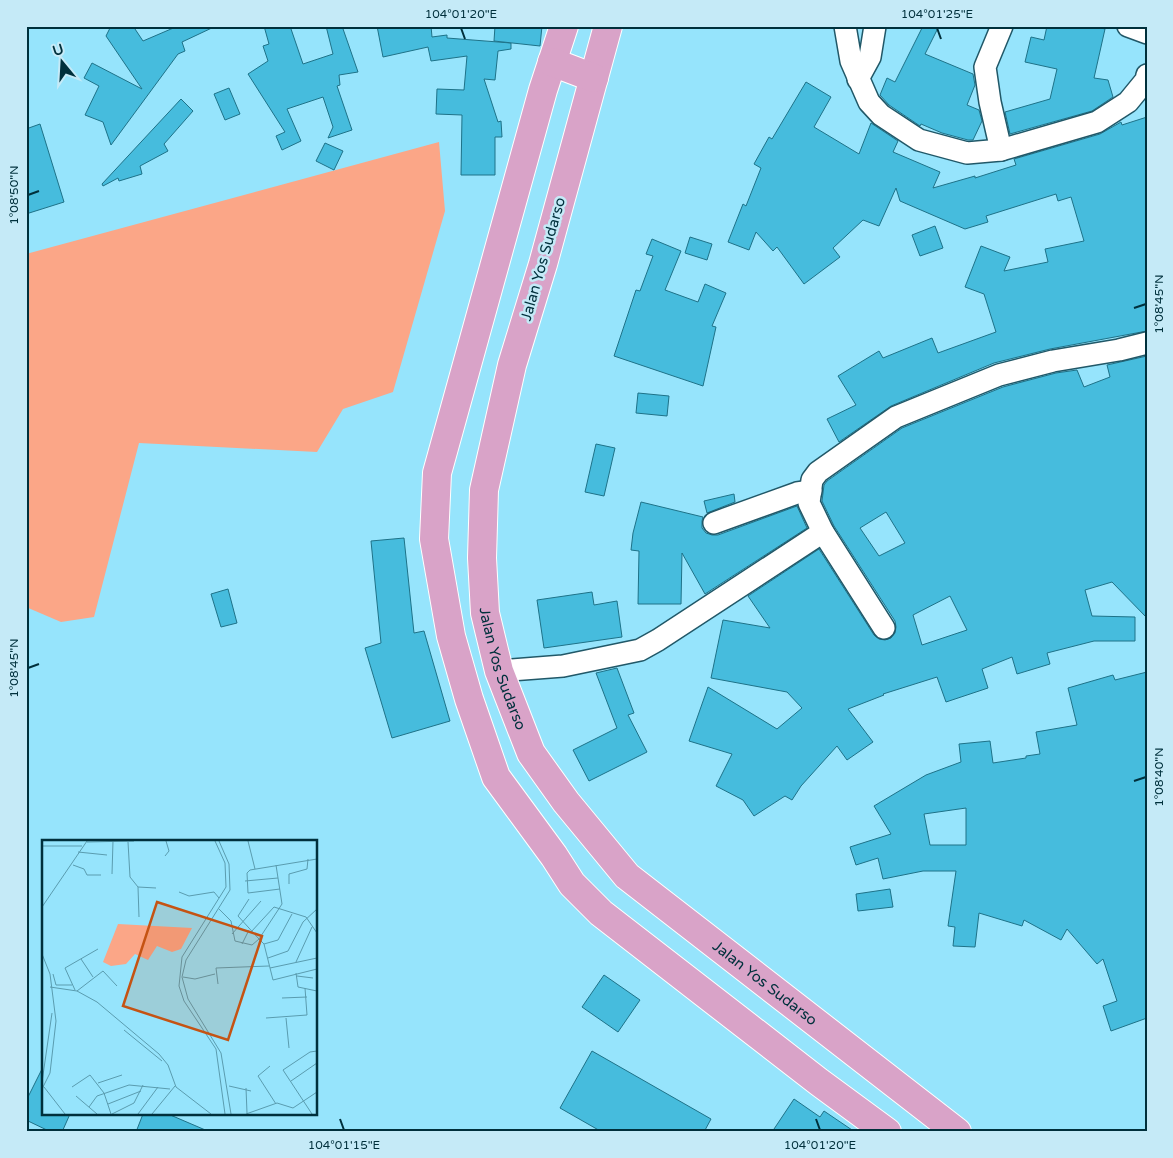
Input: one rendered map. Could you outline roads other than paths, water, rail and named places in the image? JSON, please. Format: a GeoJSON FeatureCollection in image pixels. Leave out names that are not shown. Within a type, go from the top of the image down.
{"type":"FeatureCollection","features":[{"type":"Feature","properties":{"kind":"main road"},"geometry":{"type":"LineString","coordinates":[[564,26],[543,90],[437,473],[434,539],[451,636],[469,700],[496,777],[554,856],[572,884],[601,913],[819,1082],[887,1132]]}},
{"type":"Feature","properties":{"kind":"main road","name":"Jalan Yos Sudarso"},"geometry":{"type":"LineString","coordinates":[[608,26],[543,264],[512,365],[484,490],[482,558],[486,613],[498,671],[531,753],[566,802],[627,876],[957,1132]]}},
{"type":"Feature","properties":{"kind":"main road"},"geometry":{"type":"LineString","coordinates":[[552,62],[594,78]]}},
{"type":"Feature","properties":{"kind":"street"},"geometry":{"type":"LineString","coordinates":[[845,26],[851,61],[858,79],[869,102],[881,115],[919,140],[968,153],[1001,150],[1097,122],[1128,102],[1146,80],[1147,75]]}},
{"type":"Feature","properties":{"kind":"street"},"geometry":{"type":"LineString","coordinates":[[858,79],[870,57],[875,26]]}},
{"type":"Feature","properties":{"kind":"street"},"geometry":{"type":"LineString","coordinates":[[1001,150],[990,102],[985,67],[1002,26]]}},
{"type":"Feature","properties":{"kind":"street"},"geometry":{"type":"LineString","coordinates":[[1128,26],[1147,33]]}},
{"type":"Feature","properties":{"kind":"street"},"geometry":{"type":"LineString","coordinates":[[884,628],[823,532],[809,502],[812,480],[818,472],[896,417],[999,376],[1053,362],[1147,343]]}},
{"type":"Feature","properties":{"kind":"street"},"geometry":{"type":"LineString","coordinates":[[714,523],[797,493],[811,492]]}},
{"type":"Feature","properties":{"kind":"street"},"geometry":{"type":"LineString","coordinates":[[498,671],[563,666],[640,650],[823,532]]}}]}
